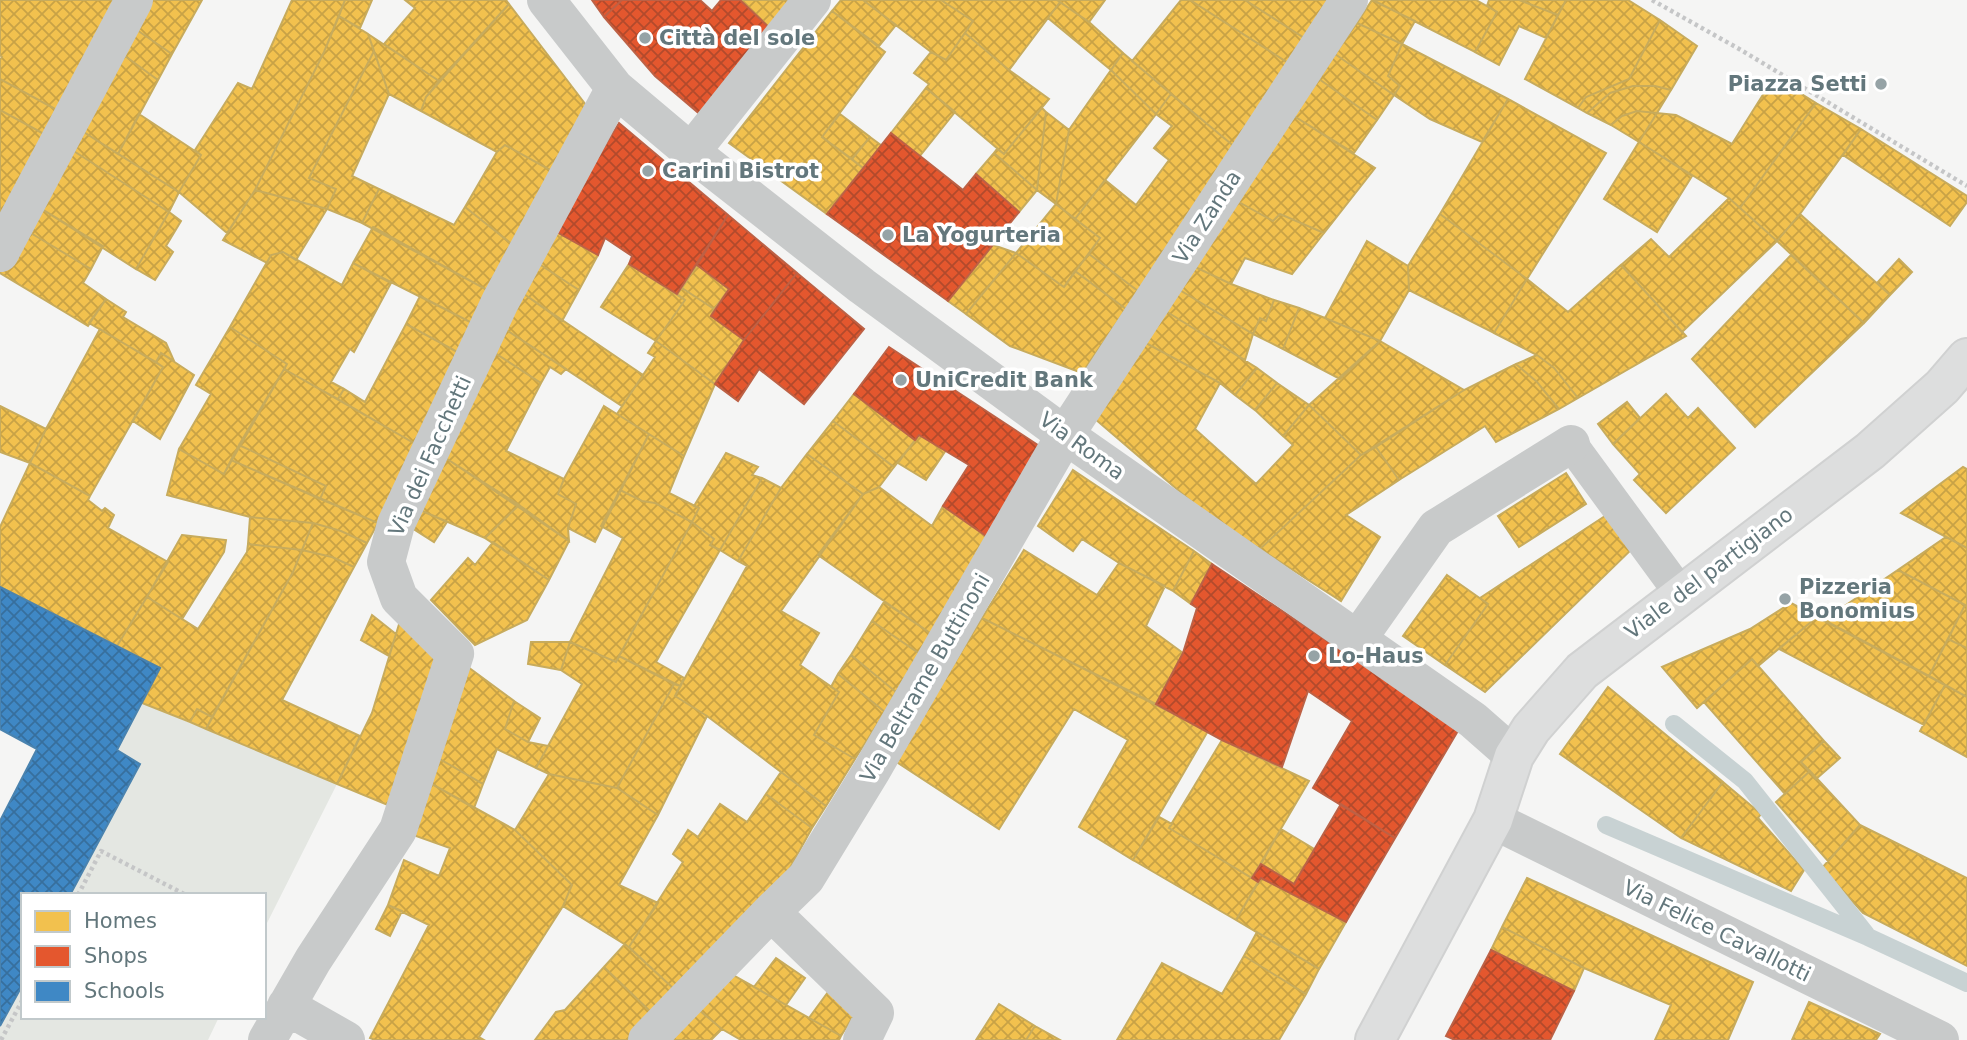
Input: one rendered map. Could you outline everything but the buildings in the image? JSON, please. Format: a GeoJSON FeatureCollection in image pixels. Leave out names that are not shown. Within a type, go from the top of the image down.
{"type":"FeatureCollection","features":[{"type":"Feature","properties":{"kind":"street"},"geometry":{"type":"LineString","coordinates":[[0,253],[134,0]]}},
{"type":"Feature","properties":{"kind":"street","name":"Via Roma"},"geometry":{"type":"LineString","coordinates":[[546,0],[615,88],[691,152],[862,286],[1065,435],[1473,720],[1514,756]]}},
{"type":"Feature","properties":{"kind":"street"},"geometry":{"type":"LineString","coordinates":[[691,152],[812,0]]}},
{"type":"Feature","properties":{"kind":"street","name":"Via Zanda"},"geometry":{"type":"LineString","coordinates":[[1065,435],[1349,0]]}},
{"type":"Feature","properties":{"kind":"street","name":"Via dei Facchetti"},"geometry":{"type":"LineString","coordinates":[[267,1040],[398,830],[455,654],[399,598],[386,562],[396,524],[500,302],[615,88]]}},
{"type":"Feature","properties":{"kind":"street","name":"Viale del partigiano"},"geometry":{"type":"LineString","coordinates":[[1375,1040],[1493,820],[1514,756],[1531,729],[1582,671],[1870,451],[1942,387],[1967,358]]}},
{"type":"Feature","properties":{"kind":"street","name":"Via Beltrame Buttinoni"},"geometry":{"type":"LineString","coordinates":[[647,1040],[806,878],[872,770],[1065,435]]}},
{"type":"Feature","properties":{"kind":"street"},"geometry":{"type":"LineString","coordinates":[[1357,640],[1436,528],[1570,444]]}},
{"type":"Feature","properties":{"kind":"street","name":"Via Felice Cavallotti"},"geometry":{"type":"LineString","coordinates":[[1493,820],[1941,1040]]}},
{"type":"Feature","properties":{"kind":"street"},"geometry":{"type":"LineString","coordinates":[[771,912],[875,1013],[862,1040]]}},
{"type":"Feature","properties":{"kind":"street"},"geometry":{"type":"LineString","coordinates":[[286,1006],[345,1040]]}},
{"type":"Feature","properties":{"kind":"lane"},"geometry":{"type":"LineString","coordinates":[[1570,444],[1681,594]]}},
{"type":"Feature","properties":{"kind":"path"},"geometry":{"type":"LineString","coordinates":[[1653,0],[1967,186]]}},
{"type":"Feature","properties":{"kind":"path"},"geometry":{"type":"LineString","coordinates":[[79,893],[101,851],[182,893]]}},
{"type":"Feature","properties":{"kind":"path"},"geometry":{"type":"LineString","coordinates":[[1,1040],[21,1003]]}},
{"type":"Feature","properties":{"kind":"shaded area"},"geometry":{"type":"Polygon","coordinates":[[[142,703],[337,784],[266,925],[266,893],[71,893],[140,764],[117,750],[142,703]]]}},
{"type":"Feature","properties":{"kind":"shaded area"},"geometry":{"type":"Polygon","coordinates":[[[21,988],[21,1019],[218,1019],[208,1040],[0,1040],[0,1026],[21,988]]]}},
{"type":"Feature","properties":{"kind":"waterway"},"geometry":{"type":"LineString","coordinates":[[1674,724],[1745,781],[1866,934]]}},
{"type":"Feature","properties":{"kind":"waterway"},"geometry":{"type":"LineString","coordinates":[[1606,825],[1868,937],[1967,983]]}},
{"type":"Feature","properties":{"kind":"place","name":"Città del sole"},"geometry":{"type":"Point","coordinates":[645,38]}},
{"type":"Feature","properties":{"kind":"place","name":"Piazza Setti"},"geometry":{"type":"Point","coordinates":[1881,84]}},
{"type":"Feature","properties":{"kind":"place","name":"Carini Bistrot"},"geometry":{"type":"Point","coordinates":[648,171]}},
{"type":"Feature","properties":{"kind":"place","name":"La Yogurteria"},"geometry":{"type":"Point","coordinates":[888,235]}},
{"type":"Feature","properties":{"kind":"place","name":"UniCredit Bank"},"geometry":{"type":"Point","coordinates":[901,380]}},
{"type":"Feature","properties":{"kind":"place","name":"Pizzeria Bonomius"},"geometry":{"type":"Point","coordinates":[1785,599]}},
{"type":"Feature","properties":{"kind":"place","name":"Lo-Haus"},"geometry":{"type":"Point","coordinates":[1314,656]}}]}
